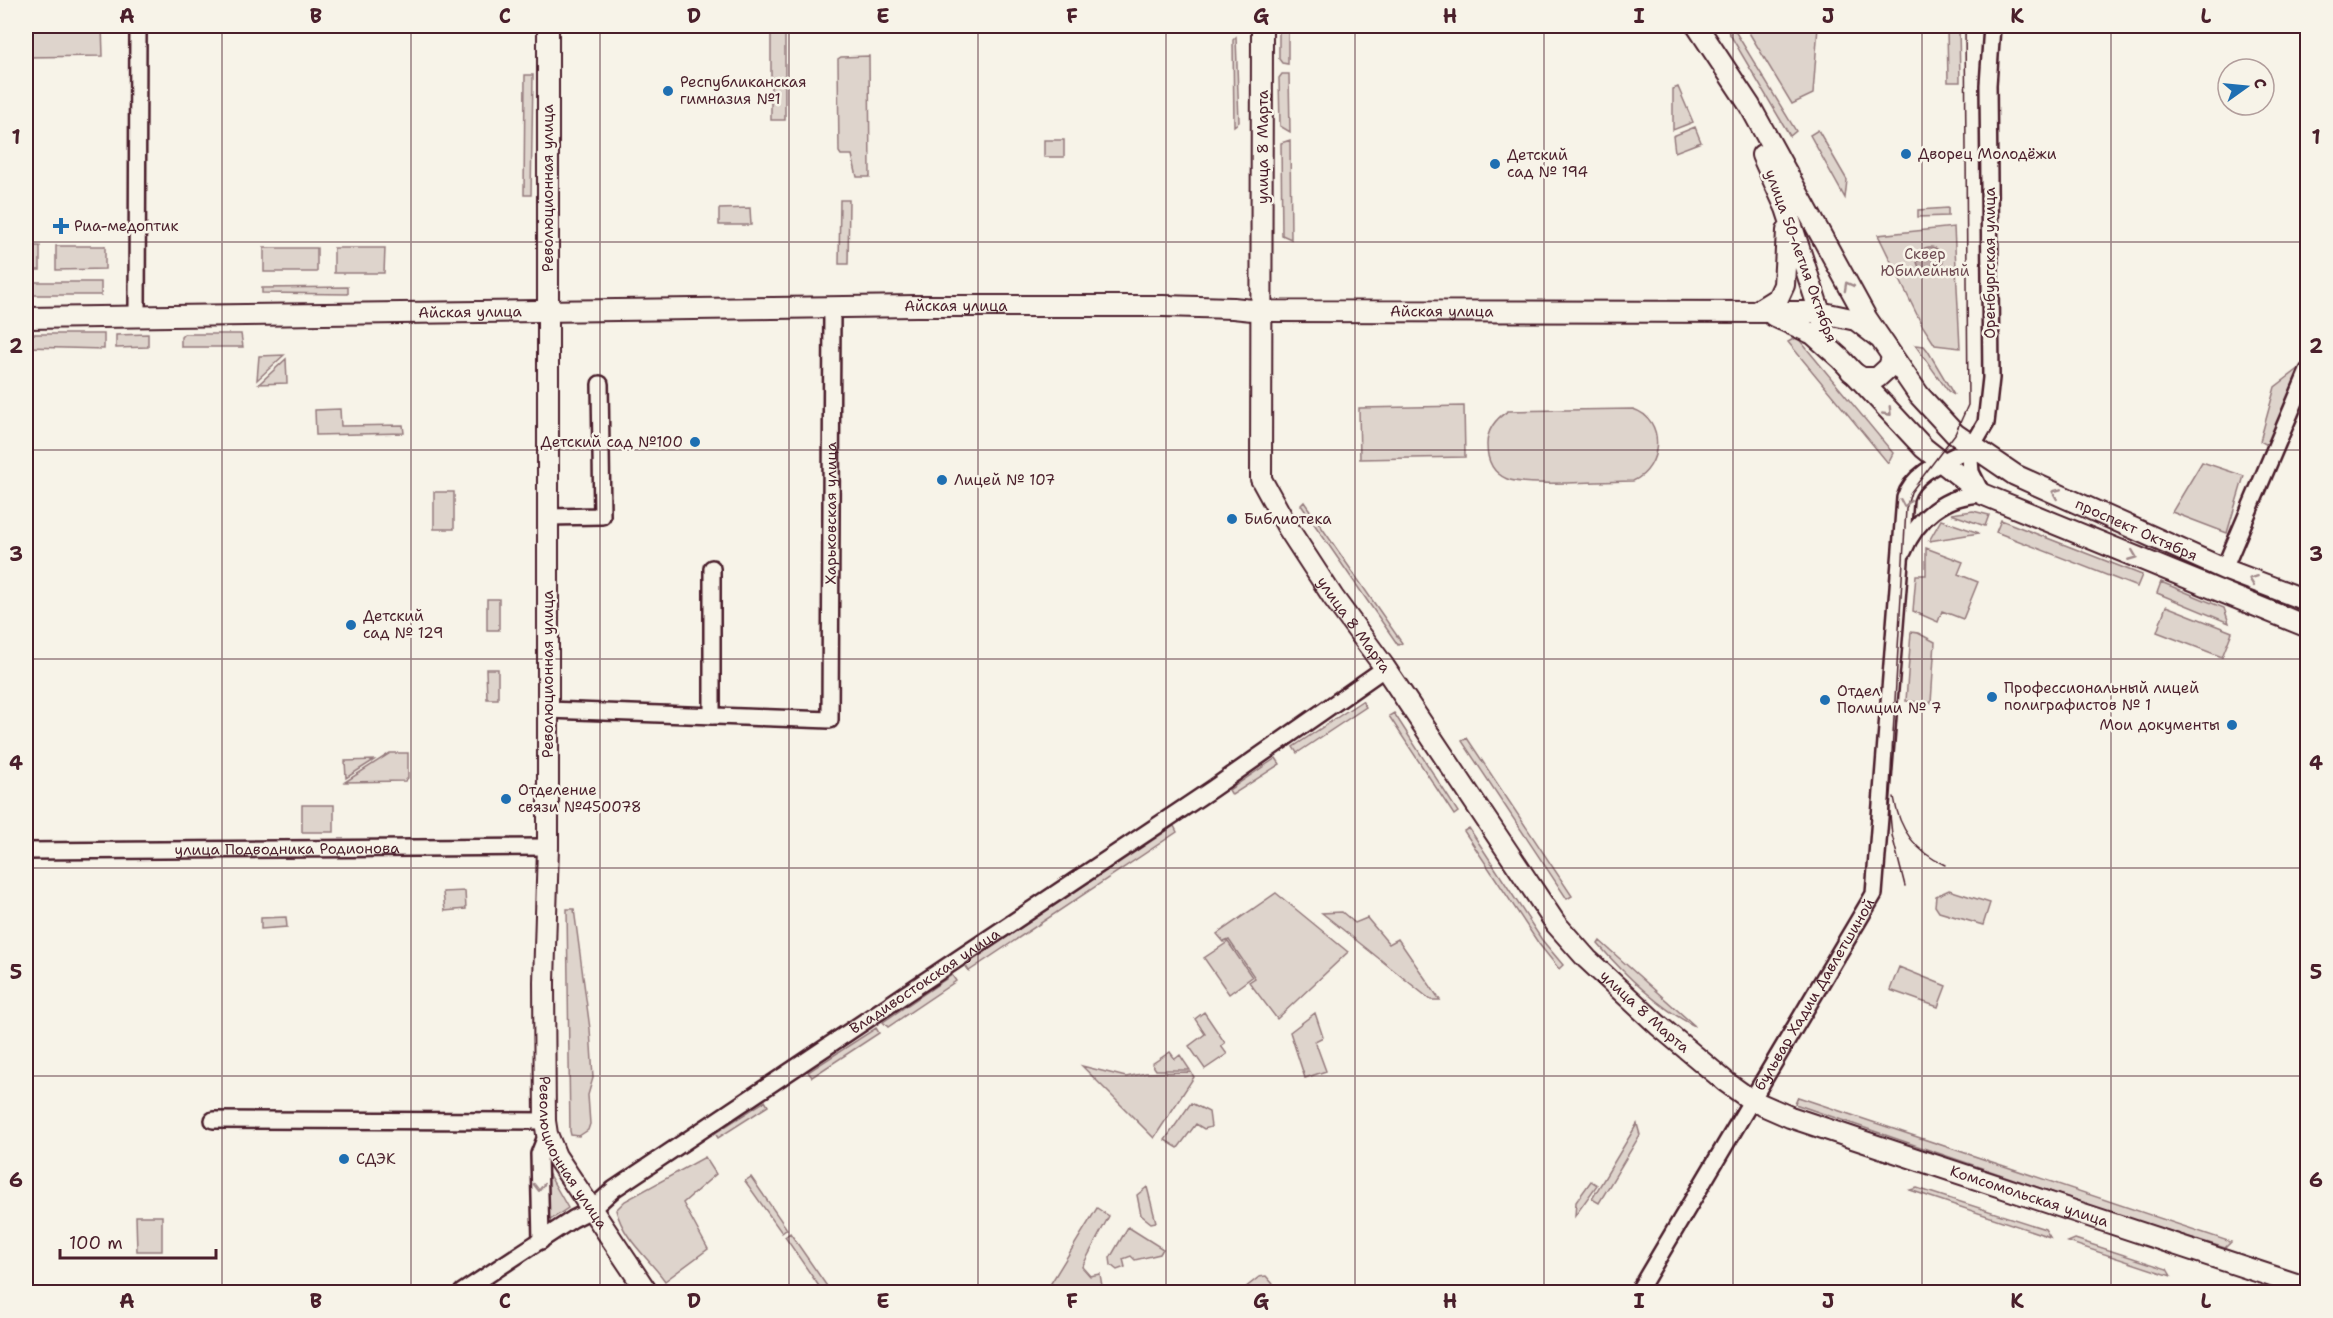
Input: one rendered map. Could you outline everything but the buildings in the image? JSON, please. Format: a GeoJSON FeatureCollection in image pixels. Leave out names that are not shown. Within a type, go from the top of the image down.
{"type":"FeatureCollection","features":[{"type":"Feature","properties":{"kind":"main road","name":"Революционная улица"},"geometry":{"type":"LineString","coordinates":[[548,26],[548,847],[544,982],[546,1128],[556,1156],[648,1293]]}},
{"type":"Feature","properties":{"kind":"main road","name":"улица 8 Марта"},"geometry":{"type":"LineString","coordinates":[[1262,26],[1261,479],[1284,522],[1333,597],[1385,668],[1574,946],[1658,1025],[1725,1082],[1752,1100]]}},
{"type":"Feature","properties":{"kind":"main road","name":"улица 50-летия Октября"},"geometry":{"type":"LineString","coordinates":[[1695,26],[1760,151],[1786,208],[1819,312],[1845,364]]}},
{"type":"Feature","properties":{"kind":"main road"},"geometry":{"type":"LineString","coordinates":[[1695,26],[1750,106],[1856,302],[1878,337],[1938,418],[1972,447]]}},
{"type":"Feature","properties":{"kind":"main road"},"geometry":{"type":"LineString","coordinates":[[1757,311],[1778,298],[1784,285],[1787,250],[1786,208]]}},
{"type":"Feature","properties":{"kind":"main road","name":"Айская улица"},"geometry":{"type":"LineString","coordinates":[[26,318],[832,307],[1163,306],[1262,311],[1757,311],[1819,312],[1856,320],[1878,337]]}},
{"type":"Feature","properties":{"kind":"main road","name":"улица 50-летия Октября"},"geometry":{"type":"LineString","coordinates":[[1757,311],[1802,327],[1845,364],[1901,425],[1942,463],[1982,494]]}},
{"type":"Feature","properties":{"kind":"main road"},"geometry":{"type":"LineString","coordinates":[[1845,364],[1862,378],[1877,378],[1889,367],[1892,358]]}},
{"type":"Feature","properties":{"kind":"main road","name":"проспект Октября"},"geometry":{"type":"LineString","coordinates":[[1972,447],[2015,475],[2224,569],[2307,602]]}},
{"type":"Feature","properties":{"kind":"main road","name":"проспект Октября"},"geometry":{"type":"LineString","coordinates":[[1982,494],[2307,627]]}},
{"type":"Feature","properties":{"kind":"main road"},"geometry":{"type":"LineString","coordinates":[[2094,540],[2104,514]]}},
{"type":"Feature","properties":{"kind":"main road","name":"Комсомольская улица"},"geometry":{"type":"LineString","coordinates":[[1752,1100],[1790,1117],[2307,1288]]}},
{"type":"Feature","properties":{"kind":"street"},"geometry":{"type":"LineString","coordinates":[[137,317],[138,26]]}},
{"type":"Feature","properties":{"kind":"street","name":"Оренбургская улица"},"geometry":{"type":"LineString","coordinates":[[1972,447],[1986,423],[1991,378],[1988,85],[1992,26]]}},
{"type":"Feature","properties":{"kind":"street","name":"Харьковская улица"},"geometry":{"type":"LineString","coordinates":[[712,716],[830,720],[832,307]]}},
{"type":"Feature","properties":{"kind":"street"},"geometry":{"type":"LineString","coordinates":[[2224,569],[2307,371]]}},
{"type":"Feature","properties":{"kind":"street"},"geometry":{"type":"LineString","coordinates":[[548,518],[602,516],[600,384]]}},
{"type":"Feature","properties":{"kind":"street"},"geometry":{"type":"LineString","coordinates":[[1899,564],[1909,537],[1932,512],[1949,500],[1965,494],[1982,494],[1971,472],[1972,447]]}},
{"type":"Feature","properties":{"kind":"street","name":"бульвар Хадии Давлетшиной"},"geometry":{"type":"LineString","coordinates":[[1638,1293],[1874,894],[1885,778],[1899,564],[1908,489],[1917,478],[1972,447]]}},
{"type":"Feature","properties":{"kind":"street"},"geometry":{"type":"LineString","coordinates":[[548,710],[712,716],[712,567]]}},
{"type":"Feature","properties":{"kind":"street","name":"Владивостокская улица"},"geometry":{"type":"LineString","coordinates":[[462,1293],[573,1219],[591,1210],[634,1176],[1212,789],[1385,668]]}},
{"type":"Feature","properties":{"kind":"street","name":"улица Подводника Родионова"},"geometry":{"type":"LineString","coordinates":[[26,851],[548,847]]}},
{"type":"Feature","properties":{"kind":"street"},"geometry":{"type":"LineString","coordinates":[[213,1120],[546,1128],[539,1154],[541,1241]]}},
{"type":"Feature","properties":{"kind":"green space"},"geometry":{"type":"Polygon","coordinates":[[[26,26],[102,26],[103,56],[26,57],[26,26]]]}},
{"type":"Feature","properties":{"kind":"green space"},"geometry":{"type":"Polygon","coordinates":[[[771,26],[785,26],[785,120],[771,120],[771,26]]]}},
{"type":"Feature","properties":{"kind":"green space"},"geometry":{"type":"Polygon","coordinates":[[[1279,26],[1288,26],[1288,64],[1282,63],[1279,59],[1279,26]]]}},
{"type":"Feature","properties":{"kind":"green space"},"geometry":{"type":"Polygon","coordinates":[[[1725,26],[1732,26],[1796,131],[1790,136],[1725,26]]]}},
{"type":"Feature","properties":{"kind":"green space"},"geometry":{"type":"Polygon","coordinates":[[[1745,26],[1818,26],[1813,94],[1792,104],[1745,26]]]}},
{"type":"Feature","properties":{"kind":"green space"},"geometry":{"type":"Polygon","coordinates":[[[1947,26],[1959,26],[1960,82],[1948,82],[1947,26]]]}},
{"type":"Feature","properties":{"kind":"green space"},"geometry":{"type":"Polygon","coordinates":[[[1236,37],[1239,122],[1234,126],[1233,40],[1236,37]]]}},
{"type":"Feature","properties":{"kind":"green space"},"geometry":{"type":"Polygon","coordinates":[[[869,56],[870,177],[857,177],[852,155],[841,155],[839,152],[838,59],[869,56]]]}},
{"type":"Feature","properties":{"kind":"green space"},"geometry":{"type":"Polygon","coordinates":[[[1282,74],[1289,74],[1290,132],[1280,126],[1279,78],[1282,74]]]}},
{"type":"Feature","properties":{"kind":"green space"},"geometry":{"type":"Polygon","coordinates":[[[525,75],[533,75],[531,195],[524,195],[525,75]]]}},
{"type":"Feature","properties":{"kind":"green space"},"geometry":{"type":"Polygon","coordinates":[[[1678,87],[1693,122],[1673,130],[1673,89],[1678,87]]]}},
{"type":"Feature","properties":{"kind":"green space"},"geometry":{"type":"Polygon","coordinates":[[[1695,127],[1701,142],[1675,152],[1673,136],[1695,127]]]}},
{"type":"Feature","properties":{"kind":"green space"},"geometry":{"type":"Polygon","coordinates":[[[1818,130],[1847,180],[1845,198],[1810,135],[1818,130]]]}},
{"type":"Feature","properties":{"kind":"green space"},"geometry":{"type":"Polygon","coordinates":[[[1044,140],[1064,140],[1064,157],[1044,157],[1044,140]]]}},
{"type":"Feature","properties":{"kind":"green space"},"geometry":{"type":"Polygon","coordinates":[[[1290,140],[1291,239],[1282,235],[1281,143],[1290,140]]]}},
{"type":"Feature","properties":{"kind":"green space"},"geometry":{"type":"Polygon","coordinates":[[[840,200],[849,200],[848,264],[839,264],[840,200]]]}},
{"type":"Feature","properties":{"kind":"green space"},"geometry":{"type":"Polygon","coordinates":[[[750,208],[751,225],[719,225],[719,209],[750,208]]]}},
{"type":"Feature","properties":{"kind":"green space"},"geometry":{"type":"Polygon","coordinates":[[[1948,208],[1948,216],[1918,217],[1918,210],[1948,208]]]}},
{"type":"Feature","properties":{"kind":"green space","name":"Сквер Юбилейный"},"geometry":{"type":"Polygon","coordinates":[[[1954,227],[1960,348],[1935,345],[1922,325],[1878,235],[1954,227]]]}},
{"type":"Feature","properties":{"kind":"green space"},"geometry":{"type":"Polygon","coordinates":[[[26,246],[40,246],[40,270],[26,270],[26,246]]]}},
{"type":"Feature","properties":{"kind":"green space"},"geometry":{"type":"Polygon","coordinates":[[[56,246],[105,246],[105,269],[56,270],[56,246]]]}},
{"type":"Feature","properties":{"kind":"green space"},"geometry":{"type":"Polygon","coordinates":[[[264,248],[317,248],[317,272],[264,272],[264,248]]]}},
{"type":"Feature","properties":{"kind":"green space"},"geometry":{"type":"Polygon","coordinates":[[[334,248],[385,248],[384,273],[334,273],[334,248]]]}},
{"type":"Feature","properties":{"kind":"green space"},"geometry":{"type":"Polygon","coordinates":[[[26,282],[101,282],[101,295],[26,295],[26,282]]]}},
{"type":"Feature","properties":{"kind":"green space"},"geometry":{"type":"Polygon","coordinates":[[[348,287],[348,294],[262,293],[262,288],[348,287]]]}},
{"type":"Feature","properties":{"kind":"green space"},"geometry":{"type":"Polygon","coordinates":[[[26,334],[104,334],[104,349],[26,347],[26,334]]]}},
{"type":"Feature","properties":{"kind":"green space"},"geometry":{"type":"Polygon","coordinates":[[[148,334],[148,347],[116,348],[116,335],[148,334]]]}},
{"type":"Feature","properties":{"kind":"green space"},"geometry":{"type":"Polygon","coordinates":[[[184,334],[241,334],[243,347],[181,347],[181,337],[184,334]]]}},
{"type":"Feature","properties":{"kind":"green space"},"geometry":{"type":"Polygon","coordinates":[[[1797,337],[1893,453],[1888,463],[1788,342],[1797,337]]]}},
{"type":"Feature","properties":{"kind":"green space"},"geometry":{"type":"Polygon","coordinates":[[[1915,345],[1924,346],[1928,351],[1954,395],[1948,391],[1915,345]]]}},
{"type":"Feature","properties":{"kind":"green space"},"geometry":{"type":"Polygon","coordinates":[[[284,355],[257,380],[259,356],[284,355]]]}},
{"type":"Feature","properties":{"kind":"green space"},"geometry":{"type":"Polygon","coordinates":[[[286,359],[287,383],[259,384],[286,359]]]}},
{"type":"Feature","properties":{"kind":"green space"},"geometry":{"type":"Polygon","coordinates":[[[2305,364],[2269,446],[2260,441],[2275,387],[2305,364]]]}},
{"type":"Feature","properties":{"kind":"green space"},"geometry":{"type":"Polygon","coordinates":[[[1464,406],[1465,457],[1360,459],[1359,408],[1464,406]]]}},
{"type":"Feature","properties":{"kind":"green space"},"geometry":{"type":"Polygon","coordinates":[[[340,409],[341,426],[403,425],[404,433],[316,435],[315,410],[340,409]]]}},
{"type":"Feature","properties":{"kind":"green space"},"geometry":{"type":"Polygon","coordinates":[[[1633,409],[1644,414],[1651,423],[1657,444],[1650,466],[1643,475],[1633,481],[1531,483],[1517,481],[1507,479],[1498,473],[1488,456],[1487,445],[1490,429],[1499,417],[1508,411],[1633,409]]]}},
{"type":"Feature","properties":{"kind":"green space"},"geometry":{"type":"Polygon","coordinates":[[[2202,462],[2244,476],[2227,533],[2172,512],[2202,462]]]}},
{"type":"Feature","properties":{"kind":"green space"},"geometry":{"type":"Polygon","coordinates":[[[434,492],[454,492],[454,529],[434,529],[434,492]]]}},
{"type":"Feature","properties":{"kind":"green space"},"geometry":{"type":"Polygon","coordinates":[[[1304,502],[1402,643],[1398,645],[1301,505],[1304,502]]]}},
{"type":"Feature","properties":{"kind":"green space"},"geometry":{"type":"Polygon","coordinates":[[[1973,511],[1989,515],[1985,526],[1951,514],[1973,511]]]}},
{"type":"Feature","properties":{"kind":"green space"},"geometry":{"type":"Polygon","coordinates":[[[1941,520],[1979,533],[1929,541],[1941,520]]]}},
{"type":"Feature","properties":{"kind":"green space"},"geometry":{"type":"Polygon","coordinates":[[[2001,520],[2142,575],[2137,587],[1996,532],[2001,520]]]}},
{"type":"Feature","properties":{"kind":"green space"},"geometry":{"type":"Polygon","coordinates":[[[1926,548],[1963,562],[1958,574],[1978,582],[1963,619],[1942,611],[1938,622],[1913,611],[1916,575],[1926,575],[1926,548]]]}},
{"type":"Feature","properties":{"kind":"green space"},"geometry":{"type":"Polygon","coordinates":[[[2161,582],[2224,608],[2229,623],[2157,593],[2161,582]]]}},
{"type":"Feature","properties":{"kind":"green space"},"geometry":{"type":"Polygon","coordinates":[[[487,599],[499,599],[499,630],[487,630],[487,599]]]}},
{"type":"Feature","properties":{"kind":"green space"},"geometry":{"type":"Polygon","coordinates":[[[2166,606],[2232,632],[2222,657],[2157,632],[2166,606]]]}},
{"type":"Feature","properties":{"kind":"green space"},"geometry":{"type":"Polygon","coordinates":[[[1911,632],[1935,642],[1931,703],[1906,701],[1911,632]]]}},
{"type":"Feature","properties":{"kind":"green space"},"geometry":{"type":"Polygon","coordinates":[[[486,669],[498,669],[498,699],[487,699],[486,669]]]}},
{"type":"Feature","properties":{"kind":"green space"},"geometry":{"type":"Polygon","coordinates":[[[1362,701],[1366,707],[1297,753],[1293,747],[1362,701]]]}},
{"type":"Feature","properties":{"kind":"green space"},"geometry":{"type":"Polygon","coordinates":[[[1394,713],[1458,812],[1454,815],[1389,716],[1394,713]]]}},
{"type":"Feature","properties":{"kind":"green space"},"geometry":{"type":"Polygon","coordinates":[[[1467,738],[1572,896],[1567,899],[1462,741],[1467,738]]]}},
{"type":"Feature","properties":{"kind":"green space"},"geometry":{"type":"Polygon","coordinates":[[[390,753],[408,753],[408,778],[405,781],[345,782],[390,753]]]}},
{"type":"Feature","properties":{"kind":"green space"},"geometry":{"type":"Polygon","coordinates":[[[1276,758],[1280,764],[1232,795],[1229,790],[1276,758]]]}},
{"type":"Feature","properties":{"kind":"green space"},"geometry":{"type":"Polygon","coordinates":[[[374,760],[346,778],[345,761],[374,760]]]}},
{"type":"Feature","properties":{"kind":"green space"},"geometry":{"type":"Polygon","coordinates":[[[302,805],[334,805],[334,832],[302,832],[302,805]]]}},
{"type":"Feature","properties":{"kind":"green space"},"geometry":{"type":"Polygon","coordinates":[[[1174,826],[1177,832],[969,971],[965,965],[1174,826]]]}},
{"type":"Feature","properties":{"kind":"green space"},"geometry":{"type":"Polygon","coordinates":[[[1469,828],[1542,940],[1563,965],[1559,969],[1539,944],[1464,831],[1469,828]]]}},
{"type":"Feature","properties":{"kind":"green space"},"geometry":{"type":"Polygon","coordinates":[[[1949,890],[1990,903],[1983,925],[1939,912],[1935,906],[1936,896],[1949,890]]]}},
{"type":"Feature","properties":{"kind":"green space"},"geometry":{"type":"Polygon","coordinates":[[[465,891],[466,909],[445,911],[443,892],[465,891]]]}},
{"type":"Feature","properties":{"kind":"green space"},"geometry":{"type":"Polygon","coordinates":[[[1276,893],[1348,952],[1277,1019],[1249,982],[1255,978],[1229,940],[1224,942],[1217,934],[1276,893]]]}},
{"type":"Feature","properties":{"kind":"green space"},"geometry":{"type":"Polygon","coordinates":[[[567,909],[574,909],[590,1029],[593,1078],[588,1095],[590,1124],[588,1130],[579,1136],[571,1135],[570,1131],[567,909]]]}},
{"type":"Feature","properties":{"kind":"green space"},"geometry":{"type":"Polygon","coordinates":[[[1342,912],[1355,923],[1367,918],[1389,944],[1398,939],[1440,1000],[1431,1000],[1322,913],[1342,912]]]}},
{"type":"Feature","properties":{"kind":"green space"},"geometry":{"type":"Polygon","coordinates":[[[286,917],[287,927],[261,929],[261,918],[286,917]]]}},
{"type":"Feature","properties":{"kind":"green space"},"geometry":{"type":"Polygon","coordinates":[[[1600,941],[1695,1026],[1669,1011],[1643,990],[1598,944],[1600,941]]]}},
{"type":"Feature","properties":{"kind":"green space"},"geometry":{"type":"Polygon","coordinates":[[[1228,942],[1252,977],[1229,994],[1204,958],[1228,942]]]}},
{"type":"Feature","properties":{"kind":"green space"},"geometry":{"type":"Polygon","coordinates":[[[1899,967],[1946,986],[1938,1007],[1890,990],[1899,967]]]}},
{"type":"Feature","properties":{"kind":"green space"},"geometry":{"type":"Polygon","coordinates":[[[952,975],[956,981],[888,1027],[883,1022],[952,975]]]}},
{"type":"Feature","properties":{"kind":"green space"},"geometry":{"type":"Polygon","coordinates":[[[1204,1012],[1225,1043],[1221,1046],[1227,1054],[1205,1069],[1189,1046],[1205,1034],[1195,1019],[1204,1012]]]}},
{"type":"Feature","properties":{"kind":"green space"},"geometry":{"type":"Polygon","coordinates":[[[1315,1013],[1323,1037],[1315,1041],[1326,1071],[1305,1078],[1290,1032],[1315,1013]]]}},
{"type":"Feature","properties":{"kind":"green space"},"geometry":{"type":"Polygon","coordinates":[[[876,1028],[879,1033],[812,1077],[808,1072],[876,1028]]]}},
{"type":"Feature","properties":{"kind":"green space"},"geometry":{"type":"Polygon","coordinates":[[[1170,1052],[1175,1059],[1180,1055],[1190,1070],[1156,1070],[1152,1064],[1170,1052]]]}},
{"type":"Feature","properties":{"kind":"green space"},"geometry":{"type":"Polygon","coordinates":[[[1082,1066],[1126,1077],[1146,1073],[1191,1072],[1194,1077],[1154,1138],[1082,1066]]]}},
{"type":"Feature","properties":{"kind":"green space"},"geometry":{"type":"Polygon","coordinates":[[[1798,1097],[2231,1242],[2225,1248],[2131,1219],[1795,1104],[1798,1097]]]}},
{"type":"Feature","properties":{"kind":"green space"},"geometry":{"type":"Polygon","coordinates":[[[765,1101],[768,1106],[718,1138],[715,1133],[765,1101]]]}},
{"type":"Feature","properties":{"kind":"green space"},"geometry":{"type":"Polygon","coordinates":[[[1191,1103],[1209,1112],[1211,1127],[1204,1129],[1196,1124],[1178,1148],[1165,1140],[1191,1103]]]}},
{"type":"Feature","properties":{"kind":"green space"},"geometry":{"type":"Polygon","coordinates":[[[1637,1124],[1640,1135],[1599,1203],[1592,1199],[1637,1124]]]}},
{"type":"Feature","properties":{"kind":"green space"},"geometry":{"type":"Polygon","coordinates":[[[705,1157],[716,1174],[683,1203],[708,1249],[665,1281],[631,1239],[616,1210],[625,1201],[705,1157]]]}},
{"type":"Feature","properties":{"kind":"green space"},"geometry":{"type":"Polygon","coordinates":[[[543,1164],[568,1208],[541,1226],[543,1164]]]}},
{"type":"Feature","properties":{"kind":"green space"},"geometry":{"type":"Polygon","coordinates":[[[751,1177],[787,1229],[782,1233],[745,1181],[751,1177]]]}},
{"type":"Feature","properties":{"kind":"green space"},"geometry":{"type":"Polygon","coordinates":[[[1591,1181],[1597,1185],[1575,1216],[1576,1202],[1591,1181]]]}},
{"type":"Feature","properties":{"kind":"green space"},"geometry":{"type":"Polygon","coordinates":[[[1147,1187],[1156,1222],[1151,1223],[1141,1215],[1137,1195],[1147,1187]]]}},
{"type":"Feature","properties":{"kind":"green space"},"geometry":{"type":"Polygon","coordinates":[[[1917,1188],[2045,1229],[2050,1237],[1910,1190],[1917,1188]]]}},
{"type":"Feature","properties":{"kind":"green space"},"geometry":{"type":"Polygon","coordinates":[[[1097,1208],[1109,1216],[1082,1267],[1090,1276],[1100,1274],[1103,1292],[1055,1292],[1048,1288],[1097,1208]]]}},
{"type":"Feature","properties":{"kind":"green space"},"geometry":{"type":"Polygon","coordinates":[[[136,1216],[162,1216],[162,1251],[137,1251],[136,1216]]]}},
{"type":"Feature","properties":{"kind":"green space"},"geometry":{"type":"Polygon","coordinates":[[[1128,1227],[1163,1249],[1160,1254],[1135,1260],[1131,1256],[1123,1259],[1125,1267],[1117,1270],[1111,1265],[1110,1258],[1128,1227]]]}},
{"type":"Feature","properties":{"kind":"green space"},"geometry":{"type":"Polygon","coordinates":[[[790,1233],[831,1292],[823,1292],[785,1237],[790,1233]]]}},
{"type":"Feature","properties":{"kind":"green space"},"geometry":{"type":"Polygon","coordinates":[[[2075,1239],[2167,1269],[2171,1276],[2068,1242],[2075,1239]]]}},
{"type":"Feature","properties":{"kind":"green space"},"geometry":{"type":"Polygon","coordinates":[[[1266,1276],[1273,1284],[1274,1292],[1240,1292],[1259,1277],[1266,1276]]]}},
{"type":"Feature","properties":{"kind":"shaded area"},"geometry":{"type":"Polygon","coordinates":[[[1930,247],[1940,250],[1943,260],[1940,270],[1930,273],[1920,270],[1917,260],[1920,250],[1930,247]]]}},
{"type":"Feature","properties":{"kind":"tram line"},"geometry":{"type":"LineString","coordinates":[[1905,886],[1892,835],[1889,805],[1906,509],[1911,492],[1955,434],[1968,405],[1965,26]]}},
{"type":"Feature","properties":{"kind":"tram line"},"geometry":{"type":"LineString","coordinates":[[1894,797],[1896,809],[1910,838],[1934,860],[1945,865]]}},
{"type":"Feature","properties":{"kind":"place","name":"Республиканская гимназия №1"},"geometry":{"type":"Point","coordinates":[668,91]}},
{"type":"Feature","properties":{"kind":"place","name":"Дворец Молодёжи"},"geometry":{"type":"Point","coordinates":[1906,154]}},
{"type":"Feature","properties":{"kind":"place","name":"Детский сад № 194"},"geometry":{"type":"Point","coordinates":[1495,164]}},
{"type":"Feature","properties":{"kind":"place","name":"Риа-медоптик"},"geometry":{"type":"Point","coordinates":[61,226]}},
{"type":"Feature","properties":{"kind":"place","name":"Детский сад №100"},"geometry":{"type":"Point","coordinates":[695,442]}},
{"type":"Feature","properties":{"kind":"place","name":"Лицей № 107"},"geometry":{"type":"Point","coordinates":[942,480]}},
{"type":"Feature","properties":{"kind":"place","name":"Библиотека"},"geometry":{"type":"Point","coordinates":[1232,519]}},
{"type":"Feature","properties":{"kind":"place","name":"Детский сад № 129"},"geometry":{"type":"Point","coordinates":[351,625]}},
{"type":"Feature","properties":{"kind":"place","name":"Профессиональный лицей полиграфистов № 1"},"geometry":{"type":"Point","coordinates":[1992,697]}},
{"type":"Feature","properties":{"kind":"place","name":"Отдел Полиции № 7"},"geometry":{"type":"Point","coordinates":[1825,700]}},
{"type":"Feature","properties":{"kind":"place","name":"Мои документы"},"geometry":{"type":"Point","coordinates":[2232,725]}},
{"type":"Feature","properties":{"kind":"place","name":"Отделение связи №450078"},"geometry":{"type":"Point","coordinates":[506,799]}},
{"type":"Feature","properties":{"kind":"place","name":"СДЭК"},"geometry":{"type":"Point","coordinates":[344,1159]}}]}
